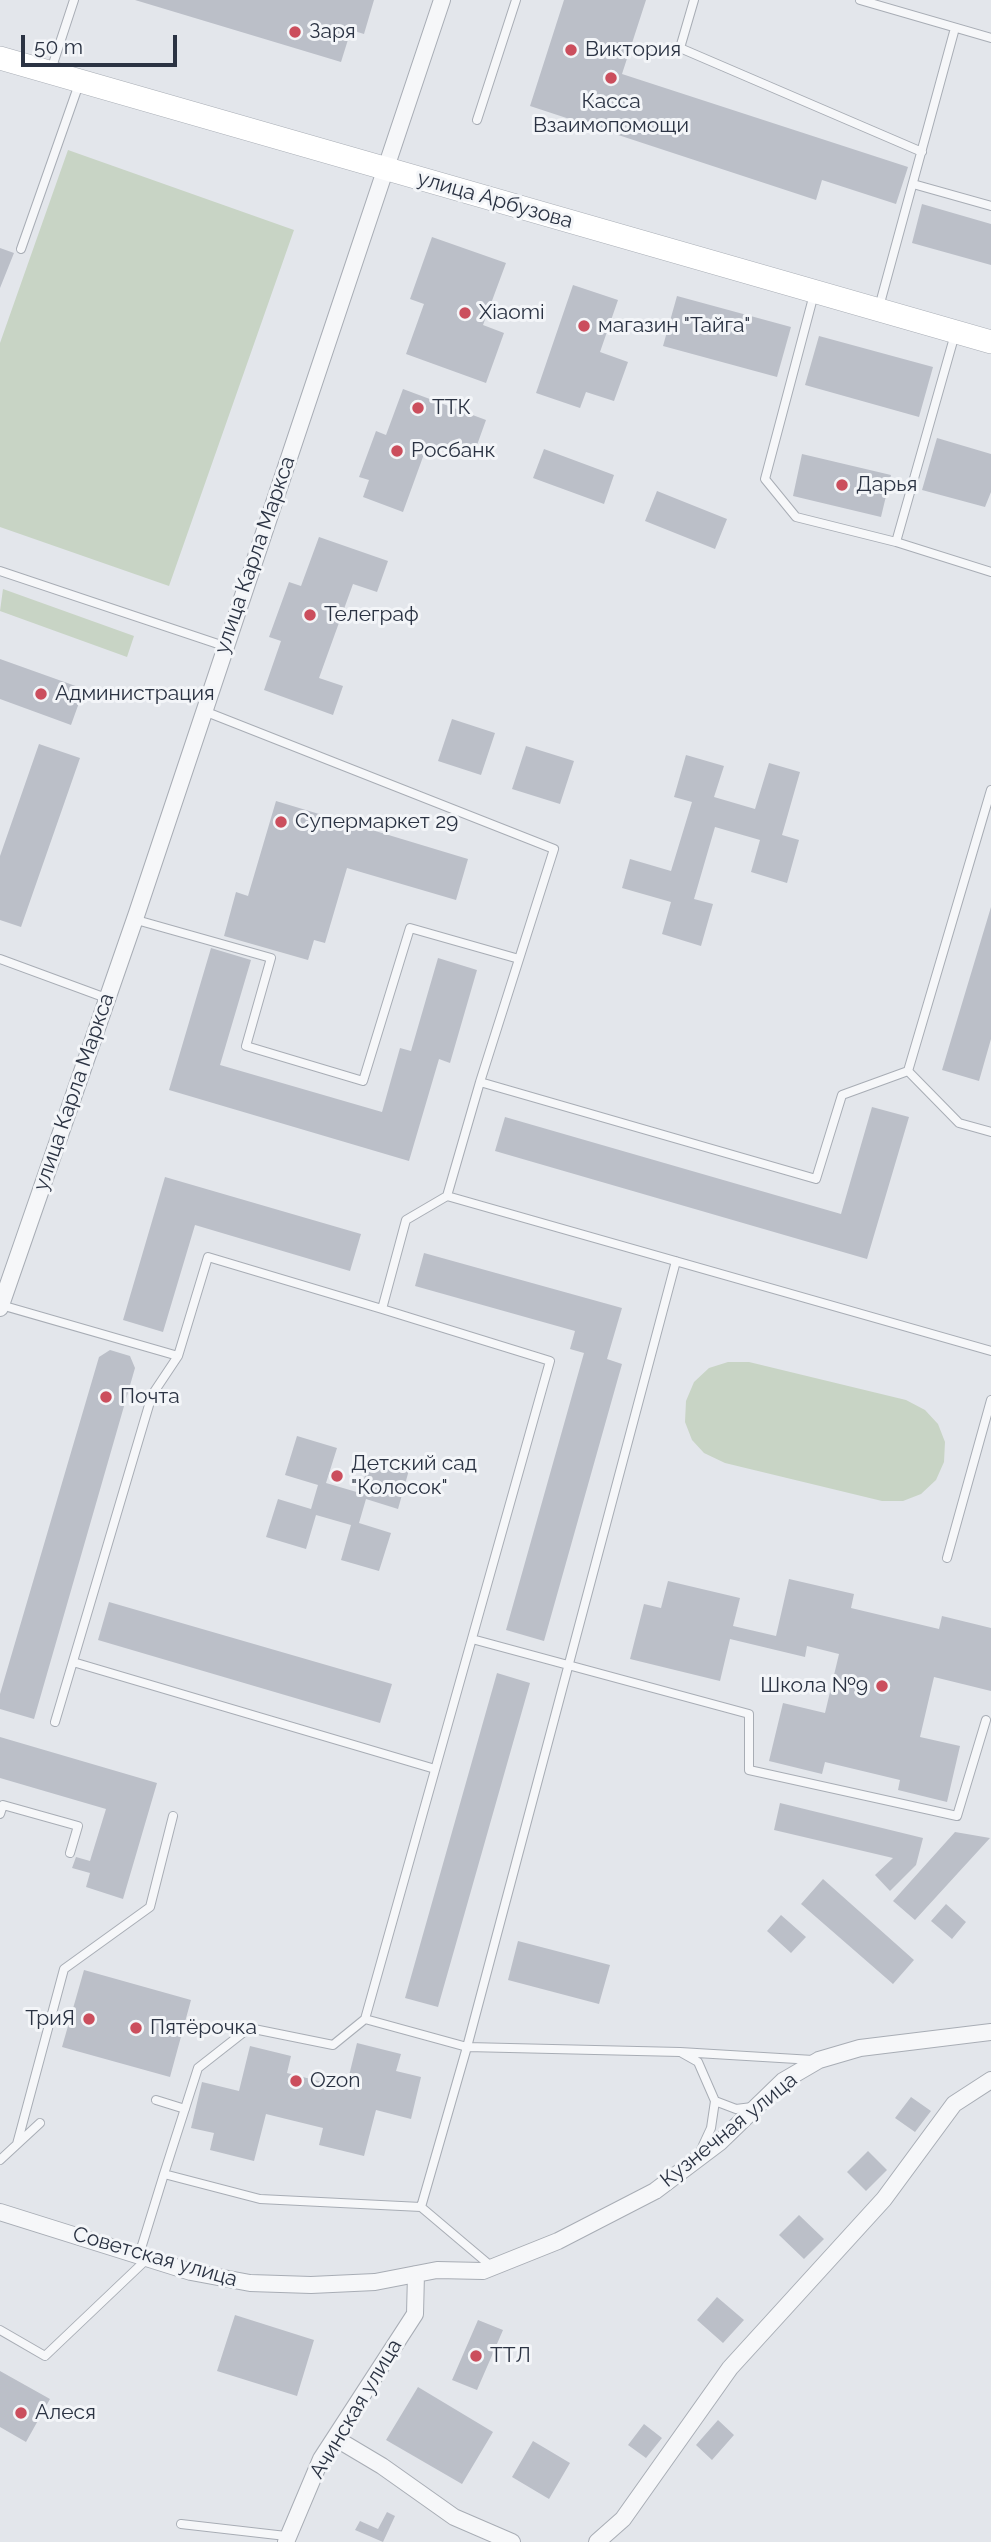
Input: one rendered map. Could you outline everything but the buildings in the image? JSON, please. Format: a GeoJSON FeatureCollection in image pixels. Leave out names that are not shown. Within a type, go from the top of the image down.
{"type":"FeatureCollection","features":[{"type":"Feature","properties":{"kind":"street","name":"улица Карла Маркса"},"geometry":{"type":"LineString","coordinates":[[1,1306],[442,0]]}},
{"type":"Feature","properties":{"kind":"street","name":"улица Арбузова"},"geometry":{"type":"LineString","coordinates":[[0,58],[991,342]]}},
{"type":"Feature","properties":{"kind":"street","name":"Кузнечная улица"},"geometry":{"type":"LineString","coordinates":[[438,2270],[482,2271],[558,2241],[655,2191],[720,2142],[783,2081],[819,2060],[860,2048],[991,2032]]}},
{"type":"Feature","properties":{"kind":"street"},"geometry":{"type":"LineString","coordinates":[[597,2542],[624,2519],[730,2368],[884,2199],[954,2104],[991,2080]]}},
{"type":"Feature","properties":{"kind":"street","name":"Советская улица"},"geometry":{"type":"LineString","coordinates":[[0,2212],[191,2272],[250,2283],[375,2283],[438,2270]]}},
{"type":"Feature","properties":{"kind":"street","name":"Ачинская улица"},"geometry":{"type":"LineString","coordinates":[[286,2539],[321,2459],[415,2314],[416,2274]]}},
{"type":"Feature","properties":{"kind":"street"},"geometry":{"type":"LineString","coordinates":[[335,2438],[382,2466],[454,2517],[512,2542]]}},
{"type":"Feature","properties":{"kind":"lane"},"geometry":{"type":"LineString","coordinates":[[51,73],[74,0]]}},
{"type":"Feature","properties":{"kind":"lane"},"geometry":{"type":"LineString","coordinates":[[477,120],[516,0]]}},
{"type":"Feature","properties":{"kind":"lane"},"geometry":{"type":"LineString","coordinates":[[694,0],[680,48],[922,152]]}},
{"type":"Feature","properties":{"kind":"lane"},"geometry":{"type":"LineString","coordinates":[[860,0],[881,3],[955,29],[991,37]]}},
{"type":"Feature","properties":{"kind":"lane"},"geometry":{"type":"LineString","coordinates":[[878,310],[955,29]]}},
{"type":"Feature","properties":{"kind":"lane"},"geometry":{"type":"LineString","coordinates":[[21,249],[80,81]]}},
{"type":"Feature","properties":{"kind":"lane"},"geometry":{"type":"LineString","coordinates":[[913,184],[991,206]]}},
{"type":"Feature","properties":{"kind":"lane"},"geometry":{"type":"LineString","coordinates":[[815,292],[765,479],[796,517],[896,542],[991,572]]}},
{"type":"Feature","properties":{"kind":"lane"},"geometry":{"type":"LineString","coordinates":[[896,542],[956,332]]}},
{"type":"Feature","properties":{"kind":"lane"},"geometry":{"type":"LineString","coordinates":[[0,571],[224,646]]}},
{"type":"Feature","properties":{"kind":"lane"},"geometry":{"type":"LineString","coordinates":[[203,711],[554,849],[447,1196],[406,1220],[382,1310]]}},
{"type":"Feature","properties":{"kind":"lane"},"geometry":{"type":"LineString","coordinates":[[908,1071],[991,790]]}},
{"type":"Feature","properties":{"kind":"lane"},"geometry":{"type":"LineString","coordinates":[[133,919],[271,958],[246,1046],[363,1081],[410,928],[519,959]]}},
{"type":"Feature","properties":{"kind":"lane"},"geometry":{"type":"LineString","coordinates":[[0,959],[106,998]]}},
{"type":"Feature","properties":{"kind":"lane"},"geometry":{"type":"LineString","coordinates":[[480,1082],[816,1179],[842,1095],[908,1071]]}},
{"type":"Feature","properties":{"kind":"lane"},"geometry":{"type":"LineString","coordinates":[[908,1071],[960,1123],[991,1132]]}},
{"type":"Feature","properties":{"kind":"lane"},"geometry":{"type":"LineString","coordinates":[[447,1196],[991,1351]]}},
{"type":"Feature","properties":{"kind":"lane"},"geometry":{"type":"LineString","coordinates":[[0,2330],[45,2356],[144,2257],[164,2174],[198,2068],[249,2028],[333,2045],[365,2019],[550,1361],[208,1257],[178,1356],[152,1395],[55,1722]]}},
{"type":"Feature","properties":{"kind":"lane"},"geometry":{"type":"LineString","coordinates":[[421,2207],[467,2047],[676,1262]]}},
{"type":"Feature","properties":{"kind":"lane"},"geometry":{"type":"LineString","coordinates":[[1,1306],[178,1356]]}},
{"type":"Feature","properties":{"kind":"lane"},"geometry":{"type":"LineString","coordinates":[[947,1558],[991,1401]]}},
{"type":"Feature","properties":{"kind":"lane"},"geometry":{"type":"LineString","coordinates":[[472,1639],[749,1714],[749,1770],[957,1816],[986,1720]]}},
{"type":"Feature","properties":{"kind":"lane"},"geometry":{"type":"LineString","coordinates":[[73,1662],[435,1769]]}},
{"type":"Feature","properties":{"kind":"lane"},"geometry":{"type":"LineString","coordinates":[[0,1814],[3,1805],[78,1826],[70,1853]]}},
{"type":"Feature","properties":{"kind":"lane"},"geometry":{"type":"LineString","coordinates":[[17,2144],[64,1969],[150,1907],[173,1816]]}},
{"type":"Feature","properties":{"kind":"lane"},"geometry":{"type":"LineString","coordinates":[[365,2019],[467,2047],[680,2052],[819,2060]]}},
{"type":"Feature","properties":{"kind":"lane"},"geometry":{"type":"LineString","coordinates":[[680,2052],[698,2062],[715,2101],[711,2129],[696,2160]]}},
{"type":"Feature","properties":{"kind":"lane"},"geometry":{"type":"LineString","coordinates":[[156,2100],[185,2109]]}},
{"type":"Feature","properties":{"kind":"lane"},"geometry":{"type":"LineString","coordinates":[[715,2101],[736,2109],[759,2105]]}},
{"type":"Feature","properties":{"kind":"lane"},"geometry":{"type":"LineString","coordinates":[[0,2160],[40,2123]]}},
{"type":"Feature","properties":{"kind":"lane"},"geometry":{"type":"LineString","coordinates":[[164,2174],[260,2199],[421,2207],[492,2267]]}},
{"type":"Feature","properties":{"kind":"lane"},"geometry":{"type":"LineString","coordinates":[[181,2524],[286,2539]]}},
{"type":"Feature","properties":{"kind":"green space"},"geometry":{"type":"Polygon","coordinates":[[[68,150],[294,230],[169,586],[0,527],[0,343],[68,150]]]}},
{"type":"Feature","properties":{"kind":"green space"},"geometry":{"type":"Polygon","coordinates":[[[3,589],[134,636],[127,657],[0,611],[3,589]]]}},
{"type":"Feature","properties":{"kind":"green space"},"geometry":{"type":"Polygon","coordinates":[[[728,1362],[749,1362],[906,1400],[925,1410],[938,1424],[945,1442],[944,1462],[936,1480],[921,1494],[903,1501],[882,1501],[725,1463],[704,1453],[692,1440],[685,1422],[686,1401],[694,1382],[709,1368],[728,1362]]]}},
{"type":"Feature","properties":{"kind":"place","name":"Заря"},"geometry":{"type":"Point","coordinates":[295,32]}},
{"type":"Feature","properties":{"kind":"place","name":"Виктория"},"geometry":{"type":"Point","coordinates":[571,50]}},
{"type":"Feature","properties":{"kind":"place","name":"Касса Взаимопомощи"},"geometry":{"type":"Point","coordinates":[611,78]}},
{"type":"Feature","properties":{"kind":"place","name":"Xiaomi"},"geometry":{"type":"Point","coordinates":[465,313]}},
{"type":"Feature","properties":{"kind":"place","name":"магазин \"Тайга\""},"geometry":{"type":"Point","coordinates":[584,326]}},
{"type":"Feature","properties":{"kind":"place","name":"ТТК"},"geometry":{"type":"Point","coordinates":[418,408]}},
{"type":"Feature","properties":{"kind":"place","name":"Росбанк"},"geometry":{"type":"Point","coordinates":[397,451]}},
{"type":"Feature","properties":{"kind":"place","name":"Дарья"},"geometry":{"type":"Point","coordinates":[842,485]}},
{"type":"Feature","properties":{"kind":"place","name":"Телеграф"},"geometry":{"type":"Point","coordinates":[310,615]}},
{"type":"Feature","properties":{"kind":"place","name":"Администрация"},"geometry":{"type":"Point","coordinates":[41,694]}},
{"type":"Feature","properties":{"kind":"place","name":"Супермаркет 29"},"geometry":{"type":"Point","coordinates":[281,822]}},
{"type":"Feature","properties":{"kind":"place","name":"Почта"},"geometry":{"type":"Point","coordinates":[106,1397]}},
{"type":"Feature","properties":{"kind":"place","name":"Детский сад \"Колосок\""},"geometry":{"type":"Point","coordinates":[337,1476]}},
{"type":"Feature","properties":{"kind":"place","name":"Школа №9"},"geometry":{"type":"Point","coordinates":[882,1686]}},
{"type":"Feature","properties":{"kind":"place","name":"ТриЯ"},"geometry":{"type":"Point","coordinates":[89,2019]}},
{"type":"Feature","properties":{"kind":"place","name":"Пятёрочка"},"geometry":{"type":"Point","coordinates":[136,2028]}},
{"type":"Feature","properties":{"kind":"place","name":"Ozon"},"geometry":{"type":"Point","coordinates":[296,2081]}},
{"type":"Feature","properties":{"kind":"place","name":"ТТЛ"},"geometry":{"type":"Point","coordinates":[476,2356]}},
{"type":"Feature","properties":{"kind":"place","name":"Алеся"},"geometry":{"type":"Point","coordinates":[21,2413]}}]}
